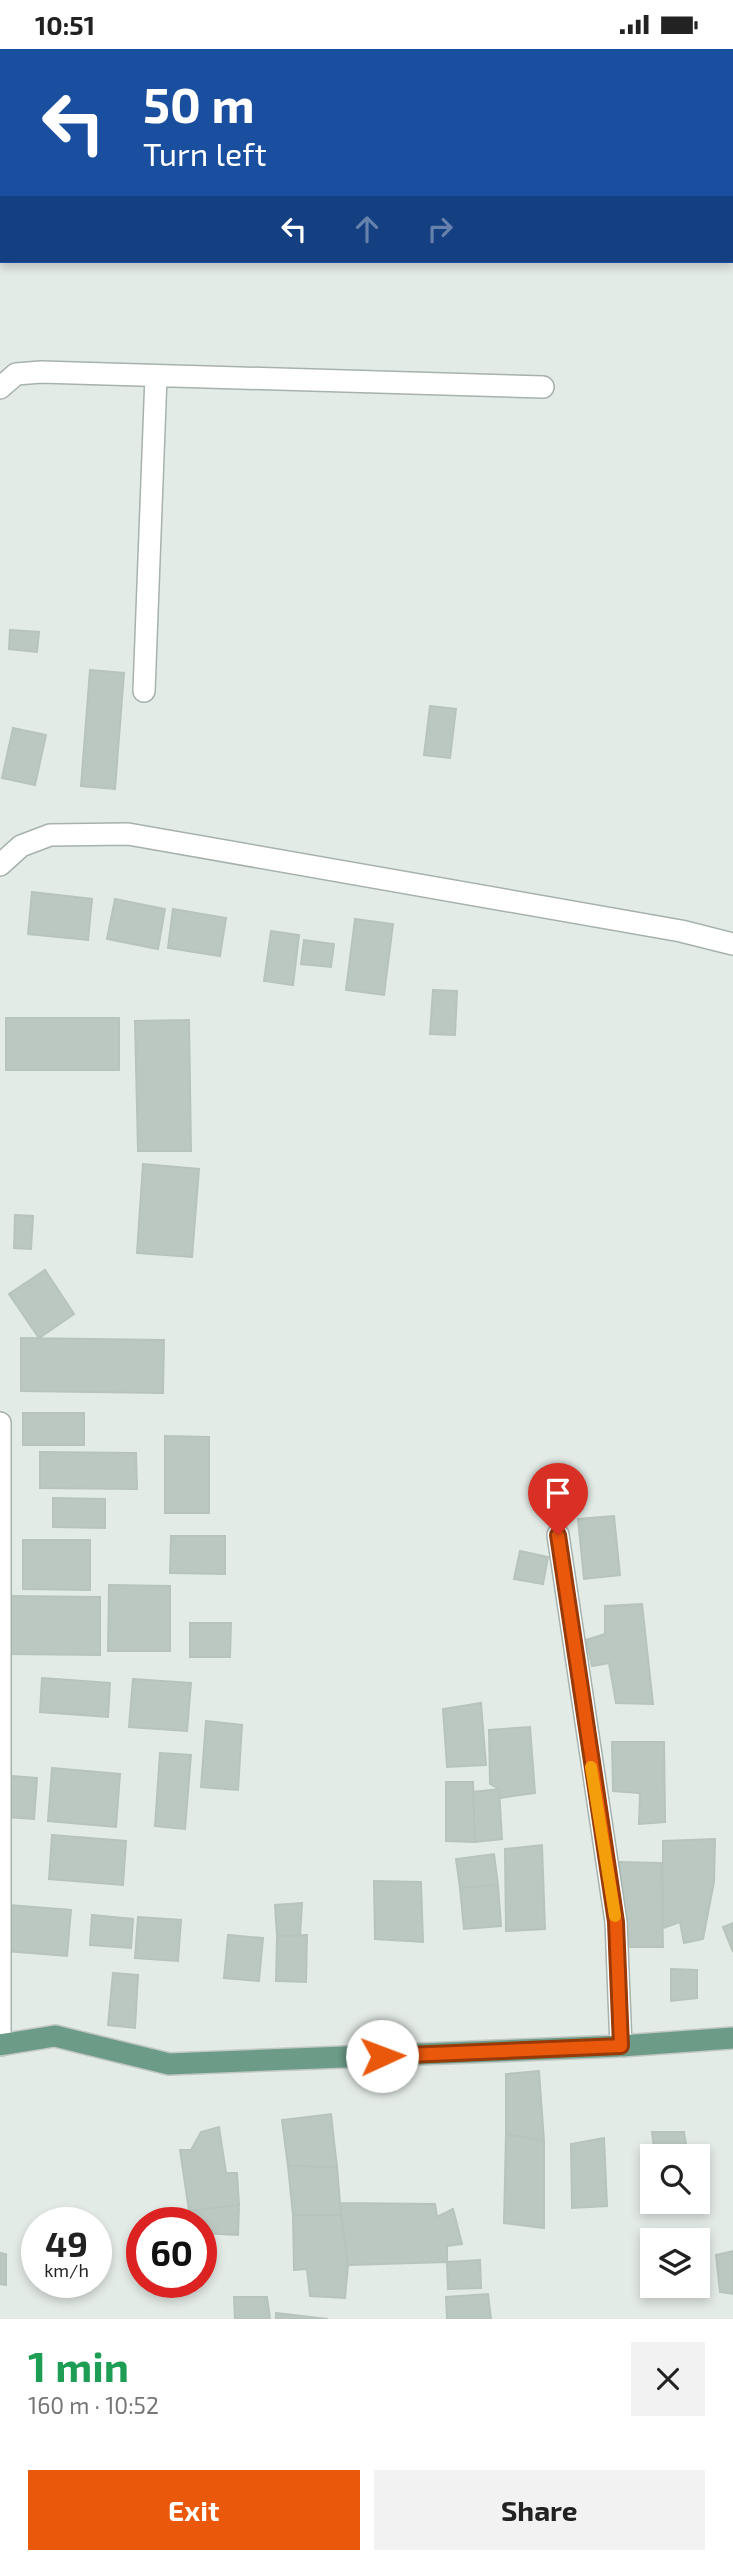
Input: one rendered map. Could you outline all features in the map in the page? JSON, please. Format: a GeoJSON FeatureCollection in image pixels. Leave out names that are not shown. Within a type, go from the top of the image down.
{"type":"FeatureCollection","features":[{"type":"Feature","properties":{"kind":"main road"},"geometry":{"type":"LineString","coordinates":[[0,2045],[55,2036],[169,2064],[621,2046],[733,2038]]}},
{"type":"Feature","properties":{"kind":"street"},"geometry":{"type":"LineString","coordinates":[[0,388],[16,374],[41,372],[543,387]]}},
{"type":"Feature","properties":{"kind":"street"},"geometry":{"type":"LineString","coordinates":[[144,691],[156,376]]}},
{"type":"Feature","properties":{"kind":"street"},"geometry":{"type":"LineString","coordinates":[[0,865],[20,846],[50,835],[128,834],[681,931],[733,944]]}},
{"type":"Feature","properties":{"kind":"street"},"geometry":{"type":"LineString","coordinates":[[0,1423],[0,2045]]}},
{"type":"Feature","properties":{"kind":"street"},"geometry":{"type":"LineString","coordinates":[[558,1535],[616,1922],[621,2046]]}},
{"type":"Feature","properties":{"kind":"building"},"geometry":{"type":"Polygon","coordinates":[[[10,630],[39,632],[37,652],[9,649],[10,630]]]}},
{"type":"Feature","properties":{"kind":"building"},"geometry":{"type":"Polygon","coordinates":[[[90,670],[124,673],[115,789],[81,786],[90,670]]]}},
{"type":"Feature","properties":{"kind":"building"},"geometry":{"type":"Polygon","coordinates":[[[430,706],[456,709],[450,758],[424,755],[430,706]]]}},
{"type":"Feature","properties":{"kind":"building"},"geometry":{"type":"Polygon","coordinates":[[[13,728],[46,735],[35,785],[2,778],[13,728]]]}},
{"type":"Feature","properties":{"kind":"building"},"geometry":{"type":"Polygon","coordinates":[[[32,892],[92,899],[88,940],[28,934],[32,892]]]}},
{"type":"Feature","properties":{"kind":"building"},"geometry":{"type":"Polygon","coordinates":[[[115,899],[165,909],[158,949],[107,939],[115,899]]]}},
{"type":"Feature","properties":{"kind":"building"},"geometry":{"type":"Polygon","coordinates":[[[173,909],[226,918],[220,956],[168,948],[173,909]]]}},
{"type":"Feature","properties":{"kind":"building"},"geometry":{"type":"Polygon","coordinates":[[[355,919],[393,924],[384,995],[346,990],[355,919]]]}},
{"type":"Feature","properties":{"kind":"building"},"geometry":{"type":"Polygon","coordinates":[[[271,931],[299,935],[293,985],[264,981],[271,931]]]}},
{"type":"Feature","properties":{"kind":"building"},"geometry":{"type":"Polygon","coordinates":[[[304,940],[334,944],[331,967],[301,964],[304,940]]]}},
{"type":"Feature","properties":{"kind":"building"},"geometry":{"type":"Polygon","coordinates":[[[433,990],[457,991],[455,1035],[430,1034],[433,990]]]}},
{"type":"Feature","properties":{"kind":"building"},"geometry":{"type":"Polygon","coordinates":[[[6,1018],[119,1018],[119,1070],[6,1070],[6,1018]]]}},
{"type":"Feature","properties":{"kind":"building"},"geometry":{"type":"Polygon","coordinates":[[[189,1020],[191,1151],[138,1151],[135,1021],[189,1020]]]}},
{"type":"Feature","properties":{"kind":"building"},"geometry":{"type":"Polygon","coordinates":[[[143,1164],[199,1169],[192,1257],[137,1253],[143,1164]]]}},
{"type":"Feature","properties":{"kind":"building"},"geometry":{"type":"Polygon","coordinates":[[[15,1215],[33,1216],[31,1249],[14,1248],[15,1215]]]}},
{"type":"Feature","properties":{"kind":"building"},"geometry":{"type":"Polygon","coordinates":[[[45,1270],[74,1314],[39,1338],[9,1294],[45,1270]]]}},
{"type":"Feature","properties":{"kind":"building"},"geometry":{"type":"Polygon","coordinates":[[[21,1338],[164,1340],[163,1393],[21,1391],[21,1338]]]}},
{"type":"Feature","properties":{"kind":"building"},"geometry":{"type":"Polygon","coordinates":[[[23,1413],[84,1413],[84,1445],[23,1445],[23,1413]]]}},
{"type":"Feature","properties":{"kind":"building"},"geometry":{"type":"Polygon","coordinates":[[[165,1436],[209,1437],[209,1513],[165,1513],[165,1436]]]}},
{"type":"Feature","properties":{"kind":"building"},"geometry":{"type":"Polygon","coordinates":[[[40,1452],[136,1453],[137,1489],[40,1488],[40,1452]]]}},
{"type":"Feature","properties":{"kind":"building"},"geometry":{"type":"Polygon","coordinates":[[[53,1498],[105,1499],[105,1528],[53,1527],[53,1498]]]}},
{"type":"Feature","properties":{"kind":"building"},"geometry":{"type":"Polygon","coordinates":[[[614,1516],[620,1575],[584,1579],[578,1519],[614,1516]]]}},
{"type":"Feature","properties":{"kind":"building"},"geometry":{"type":"Polygon","coordinates":[[[171,1536],[225,1536],[225,1574],[170,1573],[171,1536]]]}},
{"type":"Feature","properties":{"kind":"building"},"geometry":{"type":"Polygon","coordinates":[[[23,1540],[90,1540],[90,1590],[23,1589],[23,1540]]]}},
{"type":"Feature","properties":{"kind":"building"},"geometry":{"type":"Polygon","coordinates":[[[520,1551],[548,1557],[543,1584],[514,1579],[520,1551]]]}},
{"type":"Feature","properties":{"kind":"building"},"geometry":{"type":"Polygon","coordinates":[[[109,1585],[170,1586],[170,1651],[108,1651],[109,1585]]]}},
{"type":"Feature","properties":{"kind":"building"},"geometry":{"type":"Polygon","coordinates":[[[9,1596],[100,1597],[100,1655],[9,1654],[9,1596]]]}},
{"type":"Feature","properties":{"kind":"building"},"geometry":{"type":"Polygon","coordinates":[[[642,1604],[653,1704],[616,1703],[609,1663],[592,1666],[586,1640],[605,1634],[605,1606],[642,1604]]]}},
{"type":"Feature","properties":{"kind":"building"},"geometry":{"type":"Polygon","coordinates":[[[190,1623],[231,1623],[230,1657],[190,1657],[190,1623]]]}},
{"type":"Feature","properties":{"kind":"building"},"geometry":{"type":"Polygon","coordinates":[[[42,1678],[110,1683],[108,1717],[40,1712],[42,1678]]]}},
{"type":"Feature","properties":{"kind":"building"},"geometry":{"type":"Polygon","coordinates":[[[133,1679],[191,1683],[187,1731],[129,1727],[133,1679]]]}},
{"type":"Feature","properties":{"kind":"building"},"geometry":{"type":"Polygon","coordinates":[[[481,1703],[486,1765],[447,1767],[443,1709],[481,1703]]]}},
{"type":"Feature","properties":{"kind":"building"},"geometry":{"type":"Polygon","coordinates":[[[206,1721],[242,1725],[238,1790],[201,1787],[206,1721]]]}},
{"type":"Feature","properties":{"kind":"building"},"geometry":{"type":"Polygon","coordinates":[[[530,1727],[535,1793],[500,1798],[499,1789],[490,1784],[489,1730],[530,1727]]]}},
{"type":"Feature","properties":{"kind":"building"},"geometry":{"type":"Polygon","coordinates":[[[612,1742],[664,1742],[665,1822],[639,1824],[640,1793],[613,1791],[612,1742]]]}},
{"type":"Feature","properties":{"kind":"building"},"geometry":{"type":"Polygon","coordinates":[[[160,1753],[191,1755],[185,1829],[155,1826],[160,1753]]]}},
{"type":"Feature","properties":{"kind":"building"},"geometry":{"type":"Polygon","coordinates":[[[52,1768],[120,1774],[116,1827],[48,1821],[52,1768]]]}},
{"type":"Feature","properties":{"kind":"building"},"geometry":{"type":"Polygon","coordinates":[[[11,1776],[37,1778],[34,1819],[8,1817],[11,1776]]]}},
{"type":"Feature","properties":{"kind":"building"},"geometry":{"type":"Polygon","coordinates":[[[446,1782],[473,1782],[475,1842],[446,1841],[446,1782]]]}},
{"type":"Feature","properties":{"kind":"building"},"geometry":{"type":"Polygon","coordinates":[[[499,1789],[502,1839],[475,1842],[473,1792],[499,1789]]]}},
{"type":"Feature","properties":{"kind":"building"},"geometry":{"type":"Polygon","coordinates":[[[52,1835],[126,1841],[123,1885],[49,1879],[52,1835]]]}},
{"type":"Feature","properties":{"kind":"building"},"geometry":{"type":"Polygon","coordinates":[[[715,1839],[714,1882],[703,1939],[684,1943],[680,1922],[663,1928],[663,1841],[715,1839]]]}},
{"type":"Feature","properties":{"kind":"building"},"geometry":{"type":"Polygon","coordinates":[[[542,1845],[545,1929],[506,1931],[505,1849],[542,1845]]]}},
{"type":"Feature","properties":{"kind":"building"},"geometry":{"type":"Polygon","coordinates":[[[494,1854],[498,1885],[460,1888],[456,1859],[494,1854]]]}},
{"type":"Feature","properties":{"kind":"building"},"geometry":{"type":"Polygon","coordinates":[[[619,1862],[661,1863],[663,1947],[626,1947],[619,1862]]]}},
{"type":"Feature","properties":{"kind":"building"},"geometry":{"type":"Polygon","coordinates":[[[374,1881],[421,1882],[423,1942],[375,1939],[374,1881]]]}},
{"type":"Feature","properties":{"kind":"building"},"geometry":{"type":"Polygon","coordinates":[[[498,1885],[501,1926],[464,1929],[460,1888],[498,1885]]]}},
{"type":"Feature","properties":{"kind":"building"},"geometry":{"type":"Polygon","coordinates":[[[302,1903],[300,1936],[277,1936],[275,1905],[302,1903]]]}},
{"type":"Feature","properties":{"kind":"building"},"geometry":{"type":"Polygon","coordinates":[[[9,1905],[71,1910],[67,1956],[6,1951],[9,1905]]]}},
{"type":"Feature","properties":{"kind":"building"},"geometry":{"type":"Polygon","coordinates":[[[92,1915],[133,1919],[131,1948],[90,1945],[92,1915]]]}},
{"type":"Feature","properties":{"kind":"building"},"geometry":{"type":"Polygon","coordinates":[[[138,1917],[181,1920],[178,1961],[135,1958],[138,1917]]]}},
{"type":"Feature","properties":{"kind":"building"},"geometry":{"type":"Polygon","coordinates":[[[733,1923],[733,1952],[723,1927],[733,1923]]]}},
{"type":"Feature","properties":{"kind":"building"},"geometry":{"type":"Polygon","coordinates":[[[228,1935],[263,1938],[259,1981],[224,1978],[228,1935]]]}},
{"type":"Feature","properties":{"kind":"building"},"geometry":{"type":"Polygon","coordinates":[[[307,1935],[306,1982],[276,1981],[277,1936],[307,1935]]]}},
{"type":"Feature","properties":{"kind":"building"},"geometry":{"type":"Polygon","coordinates":[[[671,1969],[697,1970],[697,1998],[671,2001],[671,1969]]]}},
{"type":"Feature","properties":{"kind":"building"},"geometry":{"type":"Polygon","coordinates":[[[113,1973],[138,1975],[135,2028],[108,2025],[113,1973]]]}},
{"type":"Feature","properties":{"kind":"building"},"geometry":{"type":"Polygon","coordinates":[[[539,2071],[544,2141],[506,2134],[506,2074],[539,2071]]]}},
{"type":"Feature","properties":{"kind":"building"},"geometry":{"type":"Polygon","coordinates":[[[331,2114],[337,2167],[288,2166],[282,2120],[331,2114]]]}},
{"type":"Feature","properties":{"kind":"building"},"geometry":{"type":"Polygon","coordinates":[[[219,2127],[226,2173],[237,2173],[239,2205],[188,2207],[180,2150],[191,2150],[201,2132],[219,2127]]]}},
{"type":"Feature","properties":{"kind":"building"},"geometry":{"type":"Polygon","coordinates":[[[652,2132],[684,2132],[686,2144],[654,2144],[652,2132]]]}},
{"type":"Feature","properties":{"kind":"building"},"geometry":{"type":"Polygon","coordinates":[[[506,2134],[544,2141],[544,2228],[504,2223],[506,2134]]]}},
{"type":"Feature","properties":{"kind":"building"},"geometry":{"type":"Polygon","coordinates":[[[604,2138],[607,2206],[572,2208],[571,2144],[604,2138]]]}},
{"type":"Feature","properties":{"kind":"building"},"geometry":{"type":"Polygon","coordinates":[[[288,2166],[337,2167],[341,2215],[293,2215],[288,2166]]]}},
{"type":"Feature","properties":{"kind":"building"},"geometry":{"type":"Polygon","coordinates":[[[340,2203],[435,2204],[437,2217],[453,2209],[462,2244],[447,2246],[447,2262],[348,2265],[340,2203]]]}},
{"type":"Feature","properties":{"kind":"building"},"geometry":{"type":"Polygon","coordinates":[[[239,2205],[238,2235],[217,2234],[217,2208],[239,2205]]]}},
{"type":"Feature","properties":{"kind":"building"},"geometry":{"type":"Polygon","coordinates":[[[293,2215],[341,2215],[348,2265],[345,2298],[310,2296],[307,2269],[294,2270],[293,2215]]]}},
{"type":"Feature","properties":{"kind":"building"},"geometry":{"type":"Polygon","coordinates":[[[733,2251],[733,2294],[720,2292],[716,2255],[733,2251]]]}},
{"type":"Feature","properties":{"kind":"building"},"geometry":{"type":"Polygon","coordinates":[[[0,2253],[6,2254],[6,2285],[0,2284],[0,2253]]]}},
{"type":"Feature","properties":{"kind":"building"},"geometry":{"type":"Polygon","coordinates":[[[480,2260],[481,2288],[448,2289],[447,2262],[480,2260]]]}},
{"type":"Feature","properties":{"kind":"building"},"geometry":{"type":"Polygon","coordinates":[[[488,2294],[491,2319],[447,2319],[446,2297],[488,2294]]]}},
{"type":"Feature","properties":{"kind":"building"},"geometry":{"type":"Polygon","coordinates":[[[234,2297],[267,2297],[270,2319],[235,2319],[234,2297]]]}},
{"type":"Feature","properties":{"kind":"building"},"geometry":{"type":"Polygon","coordinates":[[[276,2313],[328,2319],[276,2319],[276,2313]]]}},
{"type":"Feature","properties":{"kind":"slow traffic"},"geometry":{"type":"LineString","coordinates":[[591,1767],[615,1916]]}},
{"type":"Feature","properties":{"kind":"route"},"geometry":{"type":"LineString","coordinates":[[382,2056],[621,2046],[616,1922],[558,1535]]}}]}
